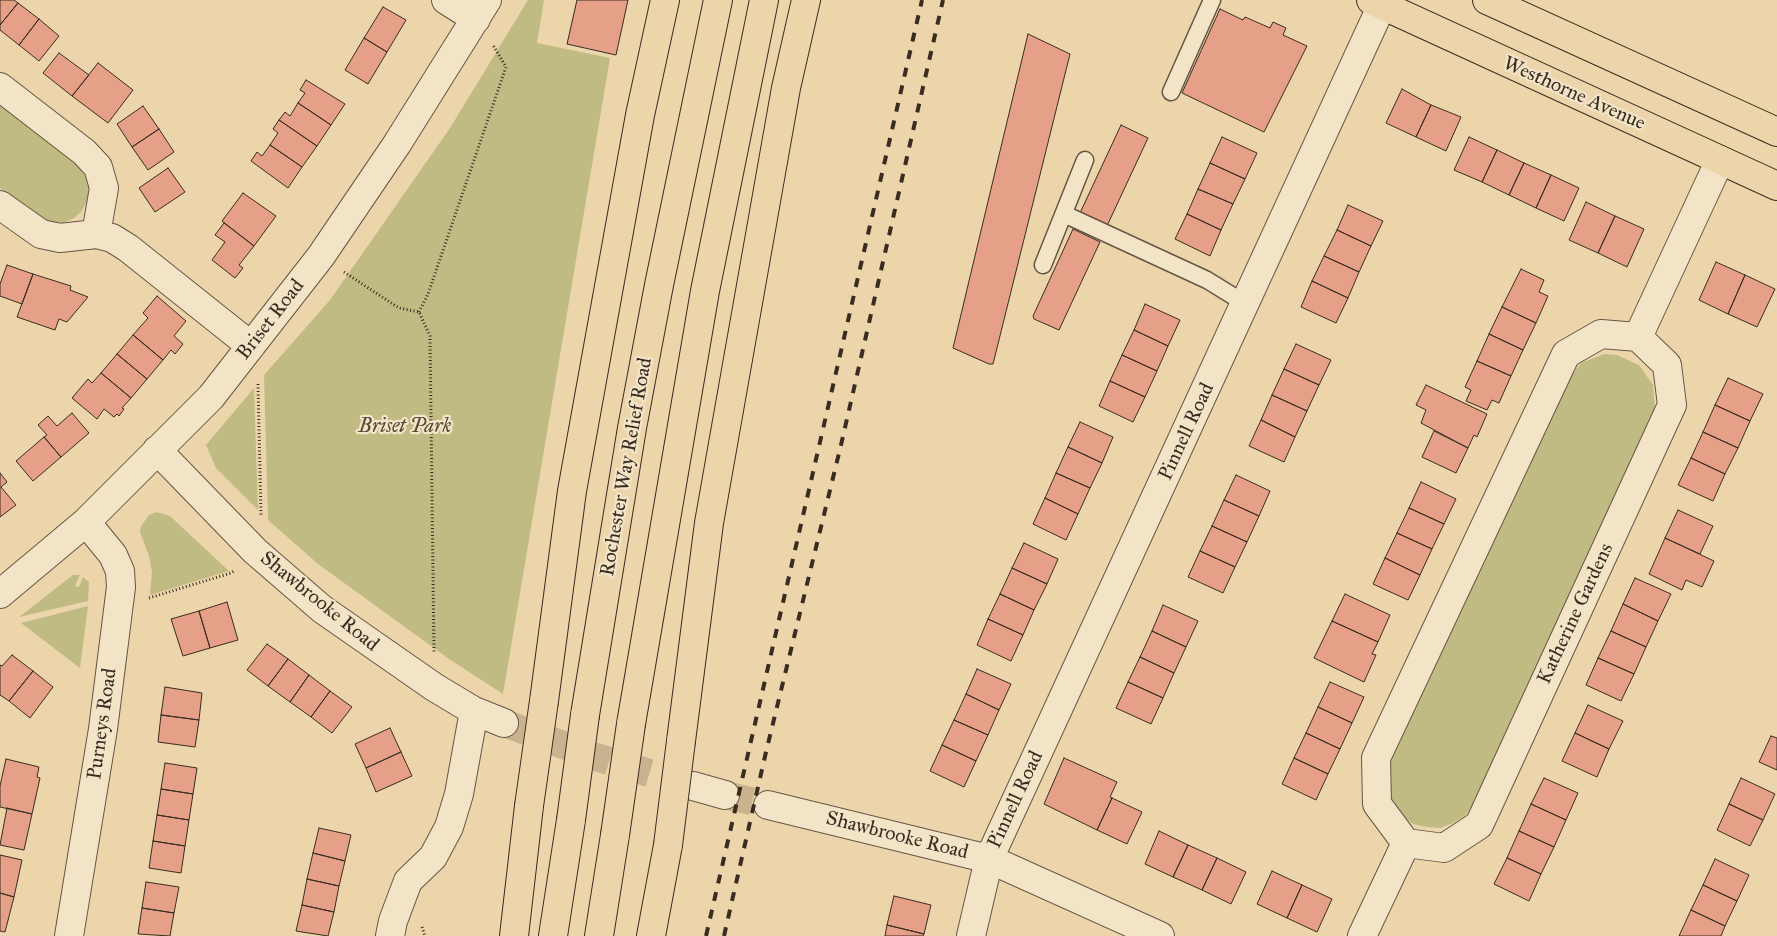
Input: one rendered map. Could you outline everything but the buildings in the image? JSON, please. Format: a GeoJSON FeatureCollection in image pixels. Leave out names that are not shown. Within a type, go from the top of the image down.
{"type":"FeatureCollection","features":[{"type":"Feature","properties":{"kind":"highway"},"geometry":{"type":"LineString","coordinates":[[514,936],[529,806],[572,491],[640,115],[664,0]]}},
{"type":"Feature","properties":{"kind":"highway"},"geometry":{"type":"LineString","coordinates":[[599,936],[631,724],[703,301],[764,0]]}},
{"type":"Feature","properties":{"kind":"highway"},"geometry":{"type":"LineString","coordinates":[[652,936],[668,845],[710,514],[782,107],[806,0]]}},
{"type":"Feature","properties":{"kind":"highway"},"geometry":{"type":"LineString","coordinates":[[1487,0],[1777,132]]}},
{"type":"Feature","properties":{"kind":"highway","name":"Westhorne Avenue"},"geometry":{"type":"LineString","coordinates":[[1377,3],[1777,186]]}},
{"type":"Feature","properties":{"kind":"highway","name":"Rochester Way Relief Road"},"geometry":{"type":"LineString","coordinates":[[553,936],[572,820],[585,715],[638,399],[715,12]]}},
{"type":"Feature","properties":{"kind":"street"},"geometry":{"type":"LineString","coordinates":[[446,0],[481,10]]}},
{"type":"Feature","properties":{"kind":"street","name":"Pinnell Road"},"geometry":{"type":"LineString","coordinates":[[971,936],[989,859],[1246,304],[1377,3]]}},
{"type":"Feature","properties":{"kind":"street","name":"Briset Road"},"geometry":{"type":"LineString","coordinates":[[0,594],[86,522],[211,397],[321,256],[397,144],[481,10]]}},
{"type":"Feature","properties":{"kind":"street"},"geometry":{"type":"LineString","coordinates":[[0,87],[84,152],[98,167],[104,188],[96,234]]}},
{"type":"Feature","properties":{"kind":"street"},"geometry":{"type":"LineString","coordinates":[[1362,936],[1406,843],[1377,804],[1376,758],[1566,354],[1601,334],[1638,337],[1720,160]]}},
{"type":"Feature","properties":{"kind":"street"},"geometry":{"type":"LineString","coordinates":[[0,205],[41,234],[60,238],[96,234],[112,238],[128,248],[251,346]]}},
{"type":"Feature","properties":{"kind":"street","name":"Katherine Gardens"},"geometry":{"type":"LineString","coordinates":[[1406,843],[1444,848],[1479,825],[1672,405],[1667,365],[1638,337]]}},
{"type":"Feature","properties":{"kind":"street","name":"Shawbrooke Road"},"geometry":{"type":"LineString","coordinates":[[157,450],[273,568],[322,609],[434,687],[474,711],[504,723]]}},
{"type":"Feature","properties":{"kind":"street","name":"Purneys Road"},"geometry":{"type":"LineString","coordinates":[[70,936],[103,729],[121,586],[120,571],[113,555],[86,522]]}},
{"type":"Feature","properties":{"kind":"street"},"geometry":{"type":"LineString","coordinates":[[390,936],[393,921],[408,881],[433,857],[449,827],[459,794],[474,711]]}},
{"type":"Feature","properties":{"kind":"street"},"geometry":{"type":"LineString","coordinates":[[694,786],[725,795]]}},
{"type":"Feature","properties":{"kind":"street","name":"Shawbrooke Road"},"geometry":{"type":"LineString","coordinates":[[768,805],[989,859],[1160,936]]}},
{"type":"Feature","properties":{"kind":"lane"},"geometry":{"type":"LineString","coordinates":[[1171,92],[1212,0]]}},
{"type":"Feature","properties":{"kind":"lane"},"geometry":{"type":"LineString","coordinates":[[1043,264],[1085,160]]}},
{"type":"Feature","properties":{"kind":"lane"},"geometry":{"type":"LineString","coordinates":[[1064,214],[1207,280],[1246,304]]}},
{"type":"Feature","properties":{"kind":"path"},"geometry":{"type":"LineString","coordinates":[[419,312],[428,294],[506,68],[481,10]]}},
{"type":"Feature","properties":{"kind":"path"},"geometry":{"type":"LineString","coordinates":[[321,256],[399,308],[419,312]]}},
{"type":"Feature","properties":{"kind":"path"},"geometry":{"type":"LineString","coordinates":[[419,312],[430,336],[434,687]]}},
{"type":"Feature","properties":{"kind":"green space","name":"Briset Park"},"geometry":{"type":"Polygon","coordinates":[[[528,0],[544,0],[537,43],[610,58],[503,694],[449,659],[318,564],[268,520],[264,375],[330,300],[450,128],[528,0]]]}},
{"type":"Feature","properties":{"kind":"green space"},"geometry":{"type":"Polygon","coordinates":[[[0,104],[79,167],[87,178],[89,190],[87,201],[81,212],[74,218],[63,223],[43,221],[0,188],[0,104]]]}},
{"type":"Feature","properties":{"kind":"green space"},"geometry":{"type":"Polygon","coordinates":[[[1604,354],[1617,355],[1639,365],[1653,385],[1655,410],[1473,805],[1465,816],[1440,828],[1413,824],[1402,816],[1393,805],[1387,793],[1388,765],[1566,382],[1581,363],[1604,354]]]}},
{"type":"Feature","properties":{"kind":"green space"},"geometry":{"type":"Polygon","coordinates":[[[254,388],[258,510],[216,468],[206,445],[254,388]]]}},
{"type":"Feature","properties":{"kind":"green space"},"geometry":{"type":"Polygon","coordinates":[[[156,512],[170,516],[229,571],[150,595],[152,572],[149,556],[140,532],[141,526],[149,515],[156,512]]]}},
{"type":"Feature","properties":{"kind":"green space"},"geometry":{"type":"Polygon","coordinates":[[[73,575],[80,575],[75,586],[79,587],[83,577],[89,582],[88,601],[19,617],[73,575]]]}},
{"type":"Feature","properties":{"kind":"green space"},"geometry":{"type":"Polygon","coordinates":[[[88,606],[80,668],[21,623],[88,606]]]}},
{"type":"Feature","properties":{"kind":"tunnel"},"geometry":{"type":"LineString","coordinates":[[504,723],[596,757],[693,786]]}},
{"type":"Feature","properties":{"kind":"tunnel"},"geometry":{"type":"LineString","coordinates":[[725,795],[768,805]]}},
{"type":"Feature","properties":{"kind":"railway"},"geometry":{"type":"LineString","coordinates":[[706,936],[922,0]]}},
{"type":"Feature","properties":{"kind":"railway"},"geometry":{"type":"LineString","coordinates":[[724,936],[766,752],[841,445],[943,0]]}}]}
